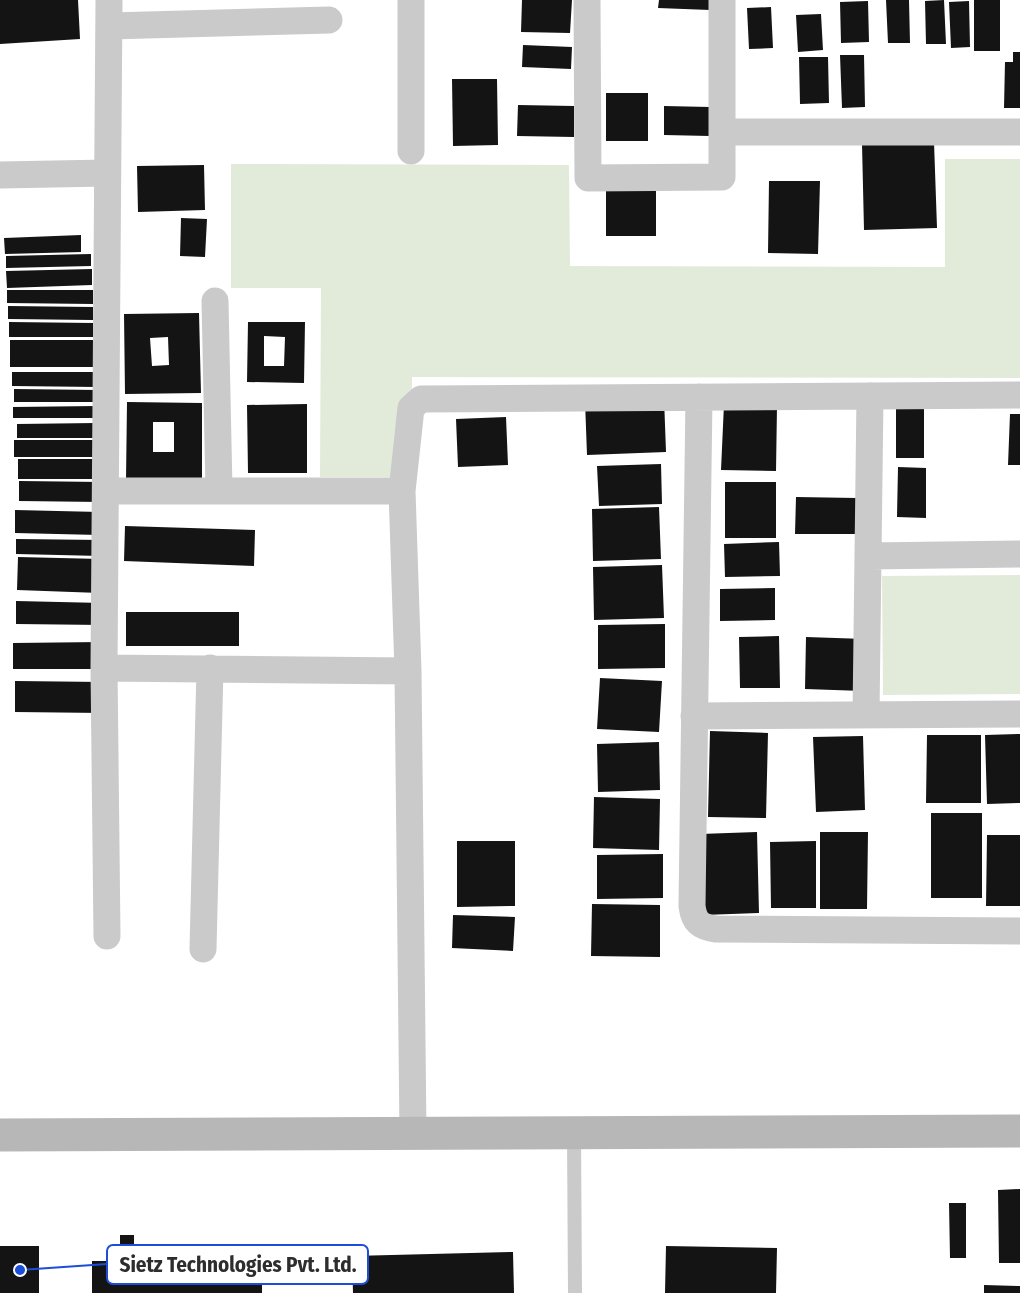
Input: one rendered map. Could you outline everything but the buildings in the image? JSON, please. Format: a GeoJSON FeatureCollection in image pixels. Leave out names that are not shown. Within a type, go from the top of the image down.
{"type":"FeatureCollection","features":[{"type":"Feature","properties":{"kind":"street"},"geometry":{"type":"LineString","coordinates":[[107,936],[104,668],[109,0]]}},
{"type":"Feature","properties":{"kind":"street"},"geometry":{"type":"LineString","coordinates":[[411,0],[411,151]]}},
{"type":"Feature","properties":{"kind":"street"},"geometry":{"type":"LineString","coordinates":[[587,0],[588,178],[722,177],[722,0]]}},
{"type":"Feature","properties":{"kind":"street"},"geometry":{"type":"LineString","coordinates":[[110,27],[329,21]]}},
{"type":"Feature","properties":{"kind":"street"},"geometry":{"type":"LineString","coordinates":[[722,132],[1020,132]]}},
{"type":"Feature","properties":{"kind":"street"},"geometry":{"type":"LineString","coordinates":[[0,175],[107,172]]}},
{"type":"Feature","properties":{"kind":"street"},"geometry":{"type":"LineString","coordinates":[[215,301],[219,490]]}},
{"type":"Feature","properties":{"kind":"street"},"geometry":{"type":"LineString","coordinates":[[413,1134],[408,671],[402,490],[411,408],[421,399],[1020,395]]}},
{"type":"Feature","properties":{"kind":"street"},"geometry":{"type":"LineString","coordinates":[[866,715],[870,396]]}},
{"type":"Feature","properties":{"kind":"street"},"geometry":{"type":"LineString","coordinates":[[699,397],[692,906],[694,919],[702,927],[716,929],[1020,931]]}},
{"type":"Feature","properties":{"kind":"street"},"geometry":{"type":"LineString","coordinates":[[107,490],[402,490]]}},
{"type":"Feature","properties":{"kind":"street"},"geometry":{"type":"LineString","coordinates":[[868,556],[1020,554]]}},
{"type":"Feature","properties":{"kind":"street"},"geometry":{"type":"LineString","coordinates":[[104,668],[408,671]]}},
{"type":"Feature","properties":{"kind":"street"},"geometry":{"type":"LineString","coordinates":[[203,949],[210,668]]}},
{"type":"Feature","properties":{"kind":"street"},"geometry":{"type":"LineString","coordinates":[[694,716],[1020,714]]}},
{"type":"Feature","properties":{"kind":"street"},"geometry":{"type":"LineString","coordinates":[[0,1135],[1020,1131]]}},
{"type":"Feature","properties":{"kind":"lane"},"geometry":{"type":"LineString","coordinates":[[574,1133],[575,1293]]}},
{"type":"Feature","properties":{"kind":"green space"},"geometry":{"type":"Polygon","coordinates":[[[945,159],[1020,159],[1020,378],[412,377],[411,477],[320,477],[321,288],[231,288],[231,164],[569,165],[570,266],[945,267],[945,159]]]}},
{"type":"Feature","properties":{"kind":"green space"},"geometry":{"type":"Polygon","coordinates":[[[1020,575],[1020,694],[883,695],[882,576],[1020,575]]]}},
{"type":"Feature","properties":{"kind":"place","name":"Sietz Technologies Pvt. Ltd."},"geometry":{"type":"Point","coordinates":[20,1270]}}]}
